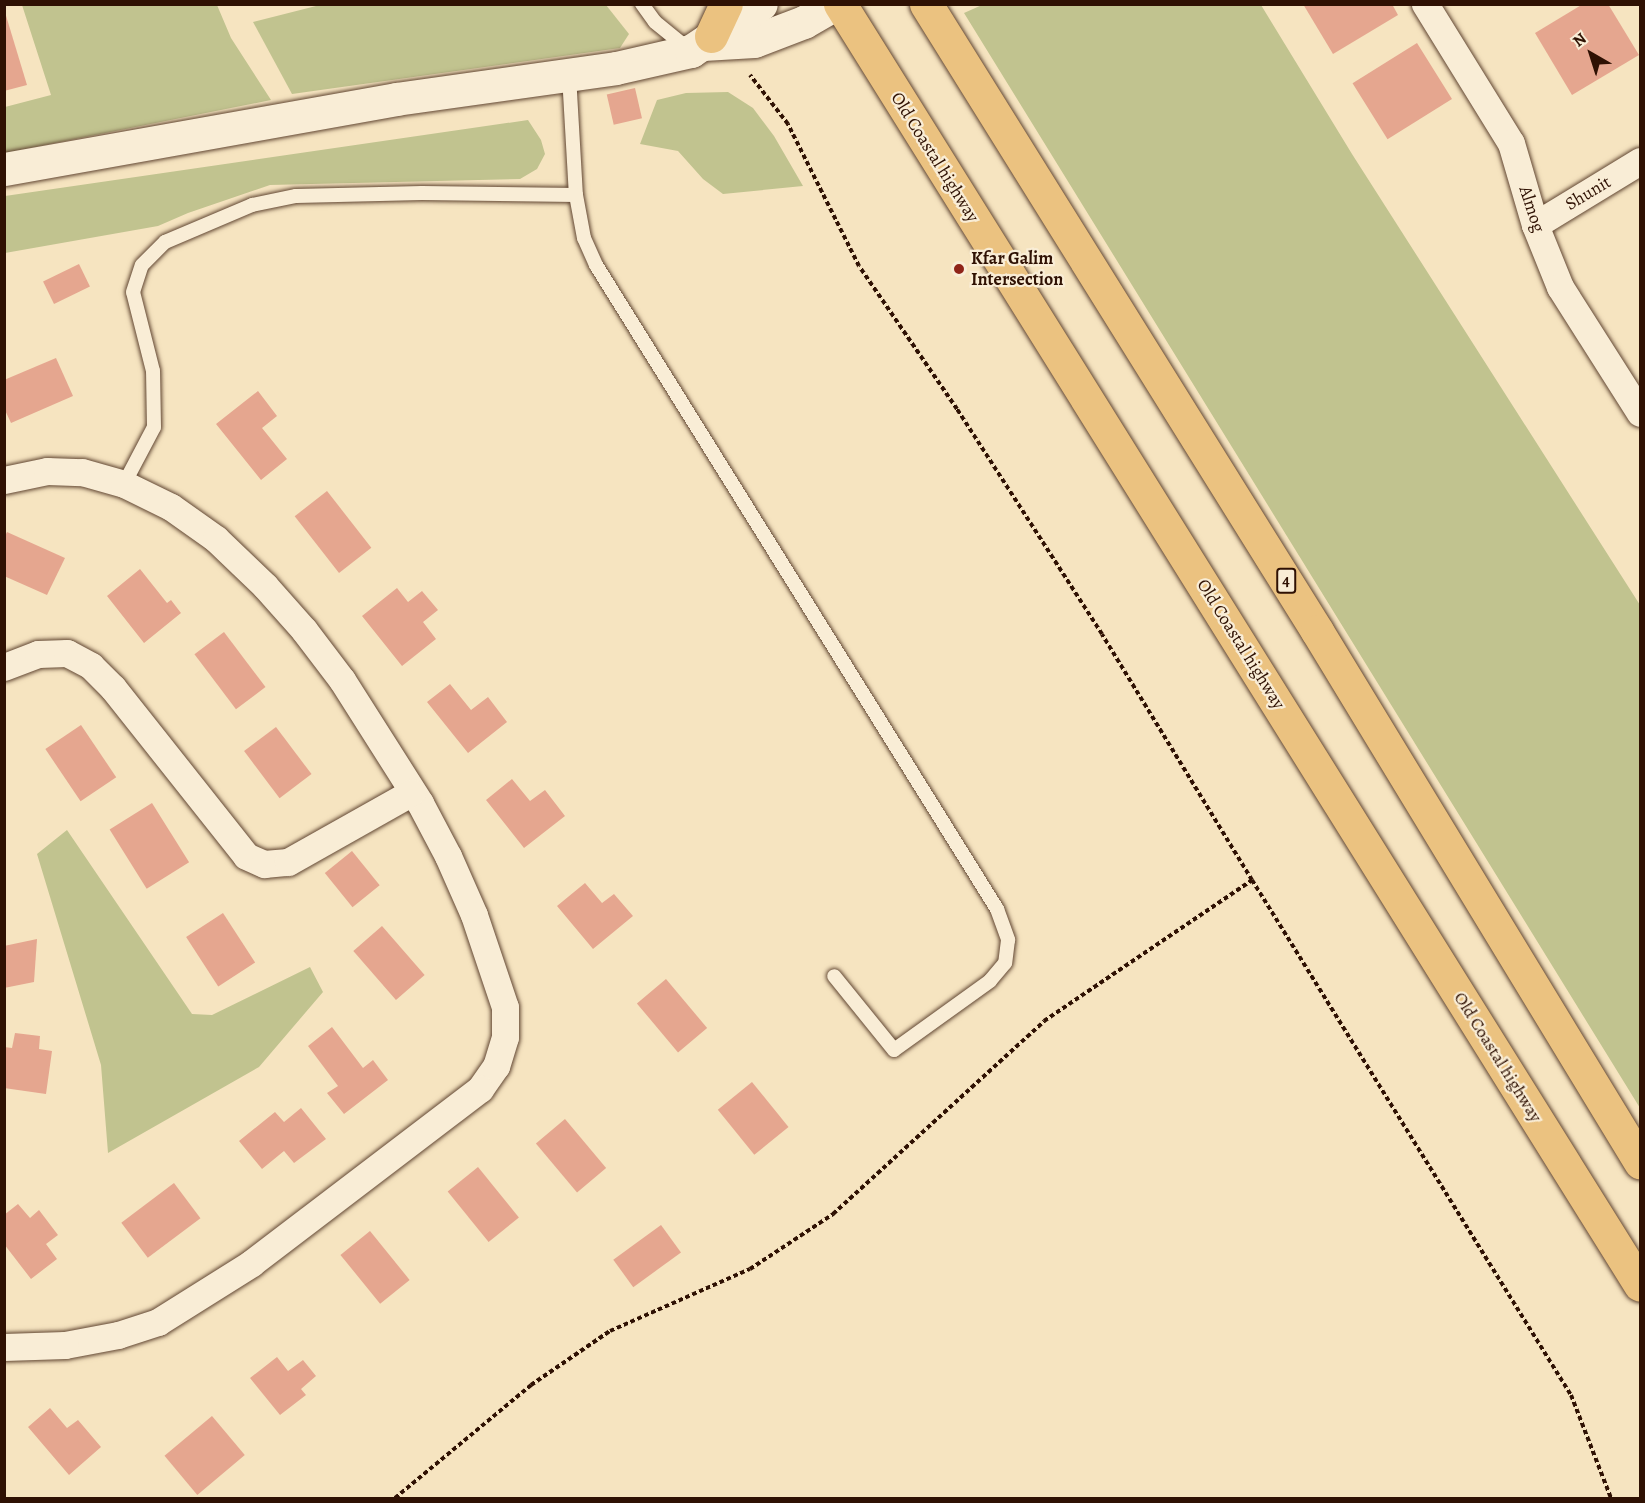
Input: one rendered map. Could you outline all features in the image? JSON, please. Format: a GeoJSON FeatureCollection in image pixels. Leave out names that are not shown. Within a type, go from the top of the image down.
{"type":"FeatureCollection","features":[{"type":"Feature","properties":{"kind":"highway"},"geometry":{"type":"LineString","coordinates":[[701,44],[726,4]]}},
{"type":"Feature","properties":{"kind":"highway","name":"Old Coastal highway"},"geometry":{"type":"LineString","coordinates":[[840,4],[1641,1285]]}},
{"type":"Feature","properties":{"kind":"highway","name":"4"},"geometry":{"type":"LineString","coordinates":[[926,4],[1317,632],[1641,1162]]}},
{"type":"Feature","properties":{"kind":"street"},"geometry":{"type":"LineString","coordinates":[[701,44],[761,4]]}},
{"type":"Feature","properties":{"kind":"street"},"geometry":{"type":"LineString","coordinates":[[4,169],[396,99],[616,68],[701,44],[754,41],[804,22],[835,4]]}},
{"type":"Feature","properties":{"kind":"street","name":"Almog"},"geometry":{"type":"LineString","coordinates":[[1425,4],[1511,143],[1535,225],[1560,287],[1641,413]]}},
{"type":"Feature","properties":{"kind":"street","name":"Shunit"},"geometry":{"type":"LineString","coordinates":[[1535,225],[1641,161]]}},
{"type":"Feature","properties":{"kind":"street"},"geometry":{"type":"LineString","coordinates":[[4,480],[47,471],[59,471],[82,472],[124,484],[171,507],[216,539],[265,586],[304,630],[342,680],[412,792],[448,856],[470,905],[505,1006],[505,1037],[496,1066],[480,1089],[252,1263],[158,1322],[118,1335],[65,1345],[4,1347]]}},
{"type":"Feature","properties":{"kind":"street"},"geometry":{"type":"LineString","coordinates":[[4,668],[38,654],[67,653],[92,666],[113,688],[246,856],[264,864],[288,862],[412,792]]}},
{"type":"Feature","properties":{"kind":"lane"},"geometry":{"type":"LineString","coordinates":[[642,4],[656,22],[701,44]]}},
{"type":"Feature","properties":{"kind":"lane"},"geometry":{"type":"LineString","coordinates":[[570,75],[576,195],[584,238],[596,265],[997,909],[1008,940],[1005,963],[990,981],[894,1050],[834,976]]}},
{"type":"Feature","properties":{"kind":"lane"},"geometry":{"type":"LineString","coordinates":[[124,484],[154,427],[153,370],[133,292],[142,265],[165,242],[252,205],[296,196],[422,193],[576,195]]}},
{"type":"Feature","properties":{"kind":"path"},"geometry":{"type":"LineString","coordinates":[[747,73],[788,124],[859,266],[957,409],[1102,634],[1571,1395],[1611,1498]]}},
{"type":"Feature","properties":{"kind":"path"},"geometry":{"type":"LineString","coordinates":[[395,1498],[531,1385],[610,1331],[750,1269],[833,1214],[1044,1021],[1252,880]]}},
{"type":"Feature","properties":{"kind":"green space"},"geometry":{"type":"Polygon","coordinates":[[[22,5],[217,5],[231,38],[271,100],[5,153],[5,107],[51,95],[22,5]]]}},
{"type":"Feature","properties":{"kind":"green space"},"geometry":{"type":"Polygon","coordinates":[[[320,5],[606,5],[629,34],[620,48],[292,94],[253,22],[320,5]]]}},
{"type":"Feature","properties":{"kind":"green space"},"geometry":{"type":"Polygon","coordinates":[[[982,5],[1261,5],[1352,154],[1640,605],[1640,1108],[964,13],[982,5]]]}},
{"type":"Feature","properties":{"kind":"green space"},"geometry":{"type":"Polygon","coordinates":[[[728,92],[753,108],[774,136],[803,186],[723,194],[703,179],[678,151],[640,144],[657,100],[686,93],[728,92]]]}},
{"type":"Feature","properties":{"kind":"green space"},"geometry":{"type":"Polygon","coordinates":[[[528,120],[541,140],[545,154],[537,169],[520,179],[270,185],[188,213],[158,226],[5,253],[5,196],[528,120]]]}},
{"type":"Feature","properties":{"kind":"green space"},"geometry":{"type":"Polygon","coordinates":[[[67,830],[192,1014],[212,1015],[310,967],[323,992],[259,1067],[108,1153],[101,1065],[37,854],[67,830]]]}},
{"type":"Feature","properties":{"kind":"building"},"geometry":{"type":"Polygon","coordinates":[[[1303,4],[1392,4],[1398,15],[1333,54],[1303,4]]]}},
{"type":"Feature","properties":{"kind":"building"},"geometry":{"type":"Polygon","coordinates":[[[1583,4],[1608,4],[1639,55],[1572,95],[1535,33],[1583,4]]]}},
{"type":"Feature","properties":{"kind":"building"},"geometry":{"type":"Polygon","coordinates":[[[4,9],[27,85],[4,91],[4,9]]]}},
{"type":"Feature","properties":{"kind":"building"},"geometry":{"type":"Polygon","coordinates":[[[1417,43],[1452,99],[1388,139],[1353,83],[1417,43]]]}},
{"type":"Feature","properties":{"kind":"building"},"geometry":{"type":"Polygon","coordinates":[[[635,88],[642,118],[614,125],[607,95],[635,88]]]}},
{"type":"Feature","properties":{"kind":"building"},"geometry":{"type":"Polygon","coordinates":[[[79,264],[90,286],[54,304],[43,282],[79,264]]]}},
{"type":"Feature","properties":{"kind":"building"},"geometry":{"type":"Polygon","coordinates":[[[56,358],[73,396],[11,423],[4,408],[4,380],[56,358]]]}},
{"type":"Feature","properties":{"kind":"building"},"geometry":{"type":"Polygon","coordinates":[[[258,391],[277,416],[262,428],[287,459],[261,480],[216,424],[258,391]]]}},
{"type":"Feature","properties":{"kind":"building"},"geometry":{"type":"Polygon","coordinates":[[[327,491],[371,548],[339,573],[295,516],[327,491]]]}},
{"type":"Feature","properties":{"kind":"building"},"geometry":{"type":"Polygon","coordinates":[[[7,532],[65,558],[47,595],[4,576],[4,538],[7,532]]]}},
{"type":"Feature","properties":{"kind":"building"},"geometry":{"type":"Polygon","coordinates":[[[140,569],[167,603],[171,600],[181,613],[144,643],[107,596],[140,569]]]}},
{"type":"Feature","properties":{"kind":"building"},"geometry":{"type":"Polygon","coordinates":[[[397,588],[408,602],[422,591],[438,610],[423,622],[436,639],[402,666],[362,616],[397,588]]]}},
{"type":"Feature","properties":{"kind":"building"},"geometry":{"type":"Polygon","coordinates":[[[224,632],[266,687],[236,709],[194,654],[224,632]]]}},
{"type":"Feature","properties":{"kind":"building"},"geometry":{"type":"Polygon","coordinates":[[[450,684],[471,710],[488,697],[507,722],[468,753],[427,702],[450,684]]]}},
{"type":"Feature","properties":{"kind":"building"},"geometry":{"type":"Polygon","coordinates":[[[81,725],[116,777],[81,801],[45,749],[81,725]]]}},
{"type":"Feature","properties":{"kind":"building"},"geometry":{"type":"Polygon","coordinates":[[[276,727],[312,774],[280,798],[244,751],[276,727]]]}},
{"type":"Feature","properties":{"kind":"building"},"geometry":{"type":"Polygon","coordinates":[[[512,779],[530,801],[545,790],[565,816],[524,848],[486,800],[512,779]]]}},
{"type":"Feature","properties":{"kind":"building"},"geometry":{"type":"Polygon","coordinates":[[[152,803],[189,862],[147,889],[110,829],[152,803]]]}},
{"type":"Feature","properties":{"kind":"building"},"geometry":{"type":"Polygon","coordinates":[[[352,851],[380,885],[352,907],[325,873],[352,851]]]}},
{"type":"Feature","properties":{"kind":"building"},"geometry":{"type":"Polygon","coordinates":[[[585,883],[602,903],[614,894],[633,916],[593,949],[557,906],[585,883]]]}},
{"type":"Feature","properties":{"kind":"building"},"geometry":{"type":"Polygon","coordinates":[[[223,913],[255,962],[218,986],[186,937],[223,913]]]}},
{"type":"Feature","properties":{"kind":"building"},"geometry":{"type":"Polygon","coordinates":[[[382,926],[425,975],[396,1000],[353,951],[382,926]]]}},
{"type":"Feature","properties":{"kind":"building"},"geometry":{"type":"Polygon","coordinates":[[[37,939],[34,982],[4,988],[4,946],[37,939]]]}},
{"type":"Feature","properties":{"kind":"building"},"geometry":{"type":"Polygon","coordinates":[[[666,979],[707,1028],[678,1052],[637,1003],[666,979]]]}},
{"type":"Feature","properties":{"kind":"building"},"geometry":{"type":"Polygon","coordinates":[[[332,1027],[363,1068],[373,1060],[388,1080],[344,1114],[327,1093],[338,1086],[308,1046],[332,1027]]]}},
{"type":"Feature","properties":{"kind":"building"},"geometry":{"type":"Polygon","coordinates":[[[15,1033],[40,1036],[39,1049],[52,1051],[46,1094],[4,1088],[4,1047],[12,1048],[15,1033]]]}},
{"type":"Feature","properties":{"kind":"building"},"geometry":{"type":"Polygon","coordinates":[[[752,1082],[789,1127],[754,1155],[718,1110],[752,1082]]]}},
{"type":"Feature","properties":{"kind":"building"},"geometry":{"type":"Polygon","coordinates":[[[301,1108],[326,1139],[294,1163],[284,1151],[262,1169],[239,1141],[275,1112],[284,1122],[301,1108]]]}},
{"type":"Feature","properties":{"kind":"building"},"geometry":{"type":"Polygon","coordinates":[[[565,1119],[606,1168],[577,1192],[536,1143],[565,1119]]]}},
{"type":"Feature","properties":{"kind":"building"},"geometry":{"type":"Polygon","coordinates":[[[478,1167],[519,1218],[489,1242],[448,1192],[478,1167]]]}},
{"type":"Feature","properties":{"kind":"building"},"geometry":{"type":"Polygon","coordinates":[[[174,1183],[200,1218],[148,1258],[121,1223],[174,1183]]]}},
{"type":"Feature","properties":{"kind":"building"},"geometry":{"type":"Polygon","coordinates":[[[18,1204],[30,1218],[39,1210],[58,1235],[46,1244],[57,1259],[31,1279],[4,1244],[4,1215],[18,1204]]]}},
{"type":"Feature","properties":{"kind":"building"},"geometry":{"type":"Polygon","coordinates":[[[661,1225],[681,1253],[633,1287],[613,1260],[661,1225]]]}},
{"type":"Feature","properties":{"kind":"building"},"geometry":{"type":"Polygon","coordinates":[[[370,1231],[410,1280],[380,1304],[340,1255],[370,1231]]]}},
{"type":"Feature","properties":{"kind":"building"},"geometry":{"type":"Polygon","coordinates":[[[277,1357],[288,1371],[303,1360],[316,1376],[301,1389],[306,1395],[280,1415],[250,1378],[277,1357]]]}},
{"type":"Feature","properties":{"kind":"building"},"geometry":{"type":"Polygon","coordinates":[[[50,1408],[67,1428],[78,1420],[101,1447],[69,1475],[28,1427],[50,1408]]]}},
{"type":"Feature","properties":{"kind":"building"},"geometry":{"type":"Polygon","coordinates":[[[212,1416],[245,1455],[197,1495],[165,1456],[212,1416]]]}},
{"type":"Feature","properties":{"kind":"place","name":"Kfar Galim Intersection"},"geometry":{"type":"Point","coordinates":[959,269]}}]}
